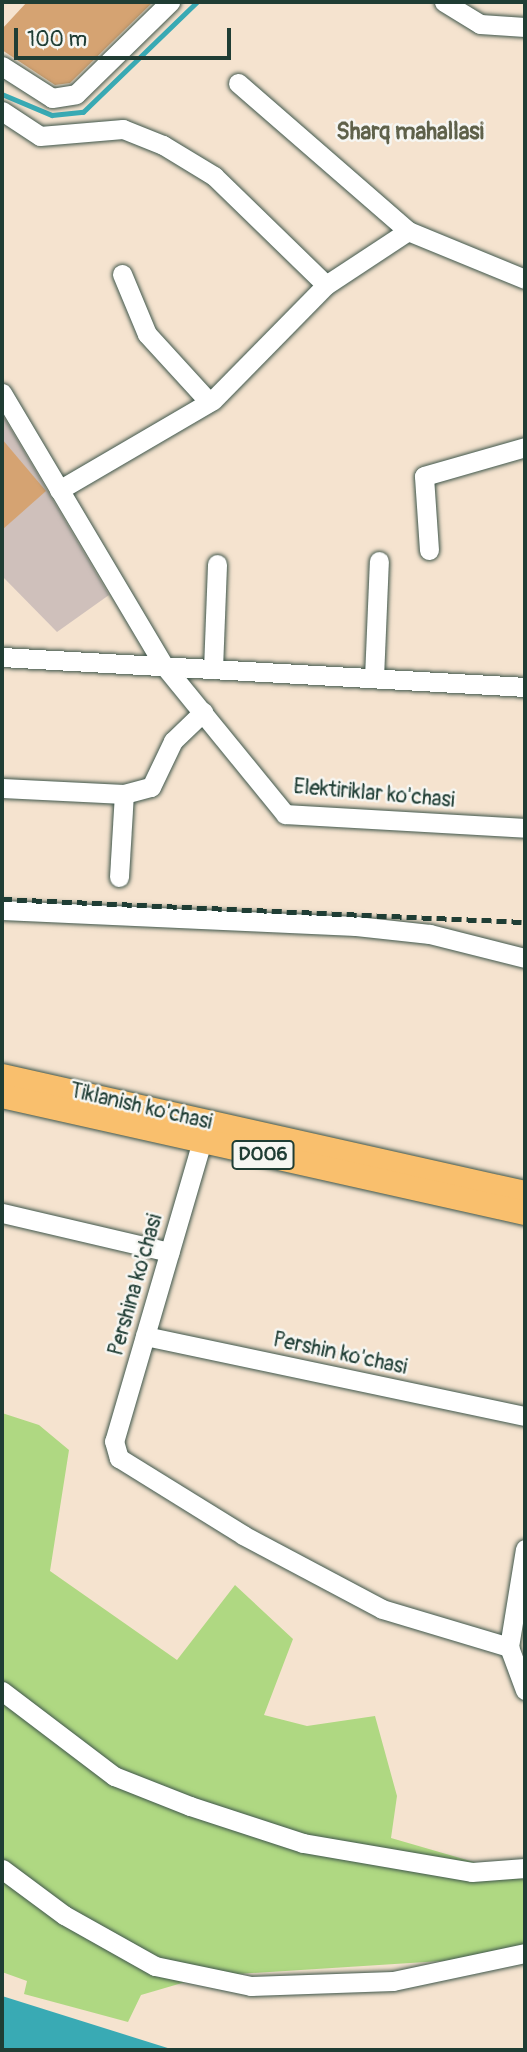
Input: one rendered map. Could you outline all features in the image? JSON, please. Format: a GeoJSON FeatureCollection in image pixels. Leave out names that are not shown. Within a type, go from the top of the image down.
{"type":"FeatureCollection","features":[{"type":"Feature","properties":{"kind":"main road","name":"Tiklanish ko'chasi"},"geometry":{"type":"LineString","coordinates":[[2,1076],[525,1193]]}},
{"type":"Feature","properties":{"kind":"main road","name":"D006"},"geometry":{"type":"LineString","coordinates":[[2,1096],[525,1213]]}},
{"type":"Feature","properties":{"kind":"street"},"geometry":{"type":"LineString","coordinates":[[2,66],[52,98],[76,94],[170,2]]}},
{"type":"Feature","properties":{"kind":"street"},"geometry":{"type":"LineString","coordinates":[[444,2],[480,24],[525,27]]}},
{"type":"Feature","properties":{"kind":"street"},"geometry":{"type":"LineString","coordinates":[[238,83],[408,231],[525,279]]}},
{"type":"Feature","properties":{"kind":"street"},"geometry":{"type":"LineString","coordinates":[[2,111],[40,136],[123,129],[163,145],[214,176],[326,285]]}},
{"type":"Feature","properties":{"kind":"street"},"geometry":{"type":"LineString","coordinates":[[59,490],[209,401],[326,285],[408,231]]}},
{"type":"Feature","properties":{"kind":"street"},"geometry":{"type":"LineString","coordinates":[[122,274],[147,334],[209,401]]}},
{"type":"Feature","properties":{"kind":"street","name":"Elektiriklar ko'chasi"},"geometry":{"type":"LineString","coordinates":[[2,393],[162,663],[285,814],[525,828]]}},
{"type":"Feature","properties":{"kind":"street"},"geometry":{"type":"LineString","coordinates":[[429,550],[424,476],[525,447]]}},
{"type":"Feature","properties":{"kind":"street"},"geometry":{"type":"LineString","coordinates":[[373,678],[379,561]]}},
{"type":"Feature","properties":{"kind":"street"},"geometry":{"type":"LineString","coordinates":[[213,668],[218,564]]}},
{"type":"Feature","properties":{"kind":"street"},"geometry":{"type":"LineString","coordinates":[[2,657],[162,663],[525,687]]}},
{"type":"Feature","properties":{"kind":"street"},"geometry":{"type":"LineString","coordinates":[[2,788],[124,794],[151,788],[173,741],[203,712]]}},
{"type":"Feature","properties":{"kind":"street"},"geometry":{"type":"LineString","coordinates":[[118,877],[124,794]]}},
{"type":"Feature","properties":{"kind":"street"},"geometry":{"type":"LineString","coordinates":[[2,910],[356,926],[430,934],[525,958]]}},
{"type":"Feature","properties":{"kind":"street","name":"Pershina ko'chasi"},"geometry":{"type":"LineString","coordinates":[[202,1141],[114,1441],[119,1458],[220,1521],[382,1609],[509,1647]]}},
{"type":"Feature","properties":{"kind":"street"},"geometry":{"type":"LineString","coordinates":[[2,1213],[170,1252]]}},
{"type":"Feature","properties":{"kind":"street","name":"Pershin ko'chasi"},"geometry":{"type":"LineString","coordinates":[[145,1336],[525,1416]]}},
{"type":"Feature","properties":{"kind":"street"},"geometry":{"type":"LineString","coordinates":[[525,1549],[519,1615],[509,1647],[525,1690]]}},
{"type":"Feature","properties":{"kind":"street"},"geometry":{"type":"LineString","coordinates":[[2,1691],[114,1776],[190,1806],[303,1843],[472,1872],[525,1868]]}},
{"type":"Feature","properties":{"kind":"street"},"geometry":{"type":"LineString","coordinates":[[2,1869],[64,1915],[155,1966],[251,1986],[393,1981],[525,1953]]}},
{"type":"Feature","properties":{"kind":"shaded area"},"geometry":{"type":"Polygon","coordinates":[[[2,414],[109,595],[57,632],[2,576],[2,414]]]}},
{"type":"Feature","properties":{"kind":"green space"},"geometry":{"type":"Polygon","coordinates":[[[2,1413],[39,1425],[69,1450],[50,1571],[177,1660],[235,1585],[293,1639],[264,1715],[307,1726],[375,1716],[397,1796],[391,1838],[519,1875],[525,1882],[525,1945],[504,1957],[206,1976],[141,1995],[128,2022],[24,1994],[27,1981],[2,1972],[2,1413]]]}},
{"type":"Feature","properties":{"kind":"water"},"geometry":{"type":"Polygon","coordinates":[[[2,1996],[174,2050],[2,2050],[2,1996]]]}},
{"type":"Feature","properties":{"kind":"building"},"geometry":{"type":"Polygon","coordinates":[[[27,2],[153,2],[70,83],[55,85],[2,50],[2,29],[27,2]]]}},
{"type":"Feature","properties":{"kind":"building"},"geometry":{"type":"Polygon","coordinates":[[[2,439],[46,491],[2,530],[2,439]]]}},
{"type":"Feature","properties":{"kind":"waterway"},"geometry":{"type":"LineString","coordinates":[[2,94],[52,115],[83,112],[197,2]]}},
{"type":"Feature","properties":{"kind":"railway"},"geometry":{"type":"LineString","coordinates":[[2,899],[525,922]]}},
{"type":"Feature","properties":{"kind":"district","name":"Sharq mahallasi"},"geometry":{"type":"Point","coordinates":[410,132]}}]}
